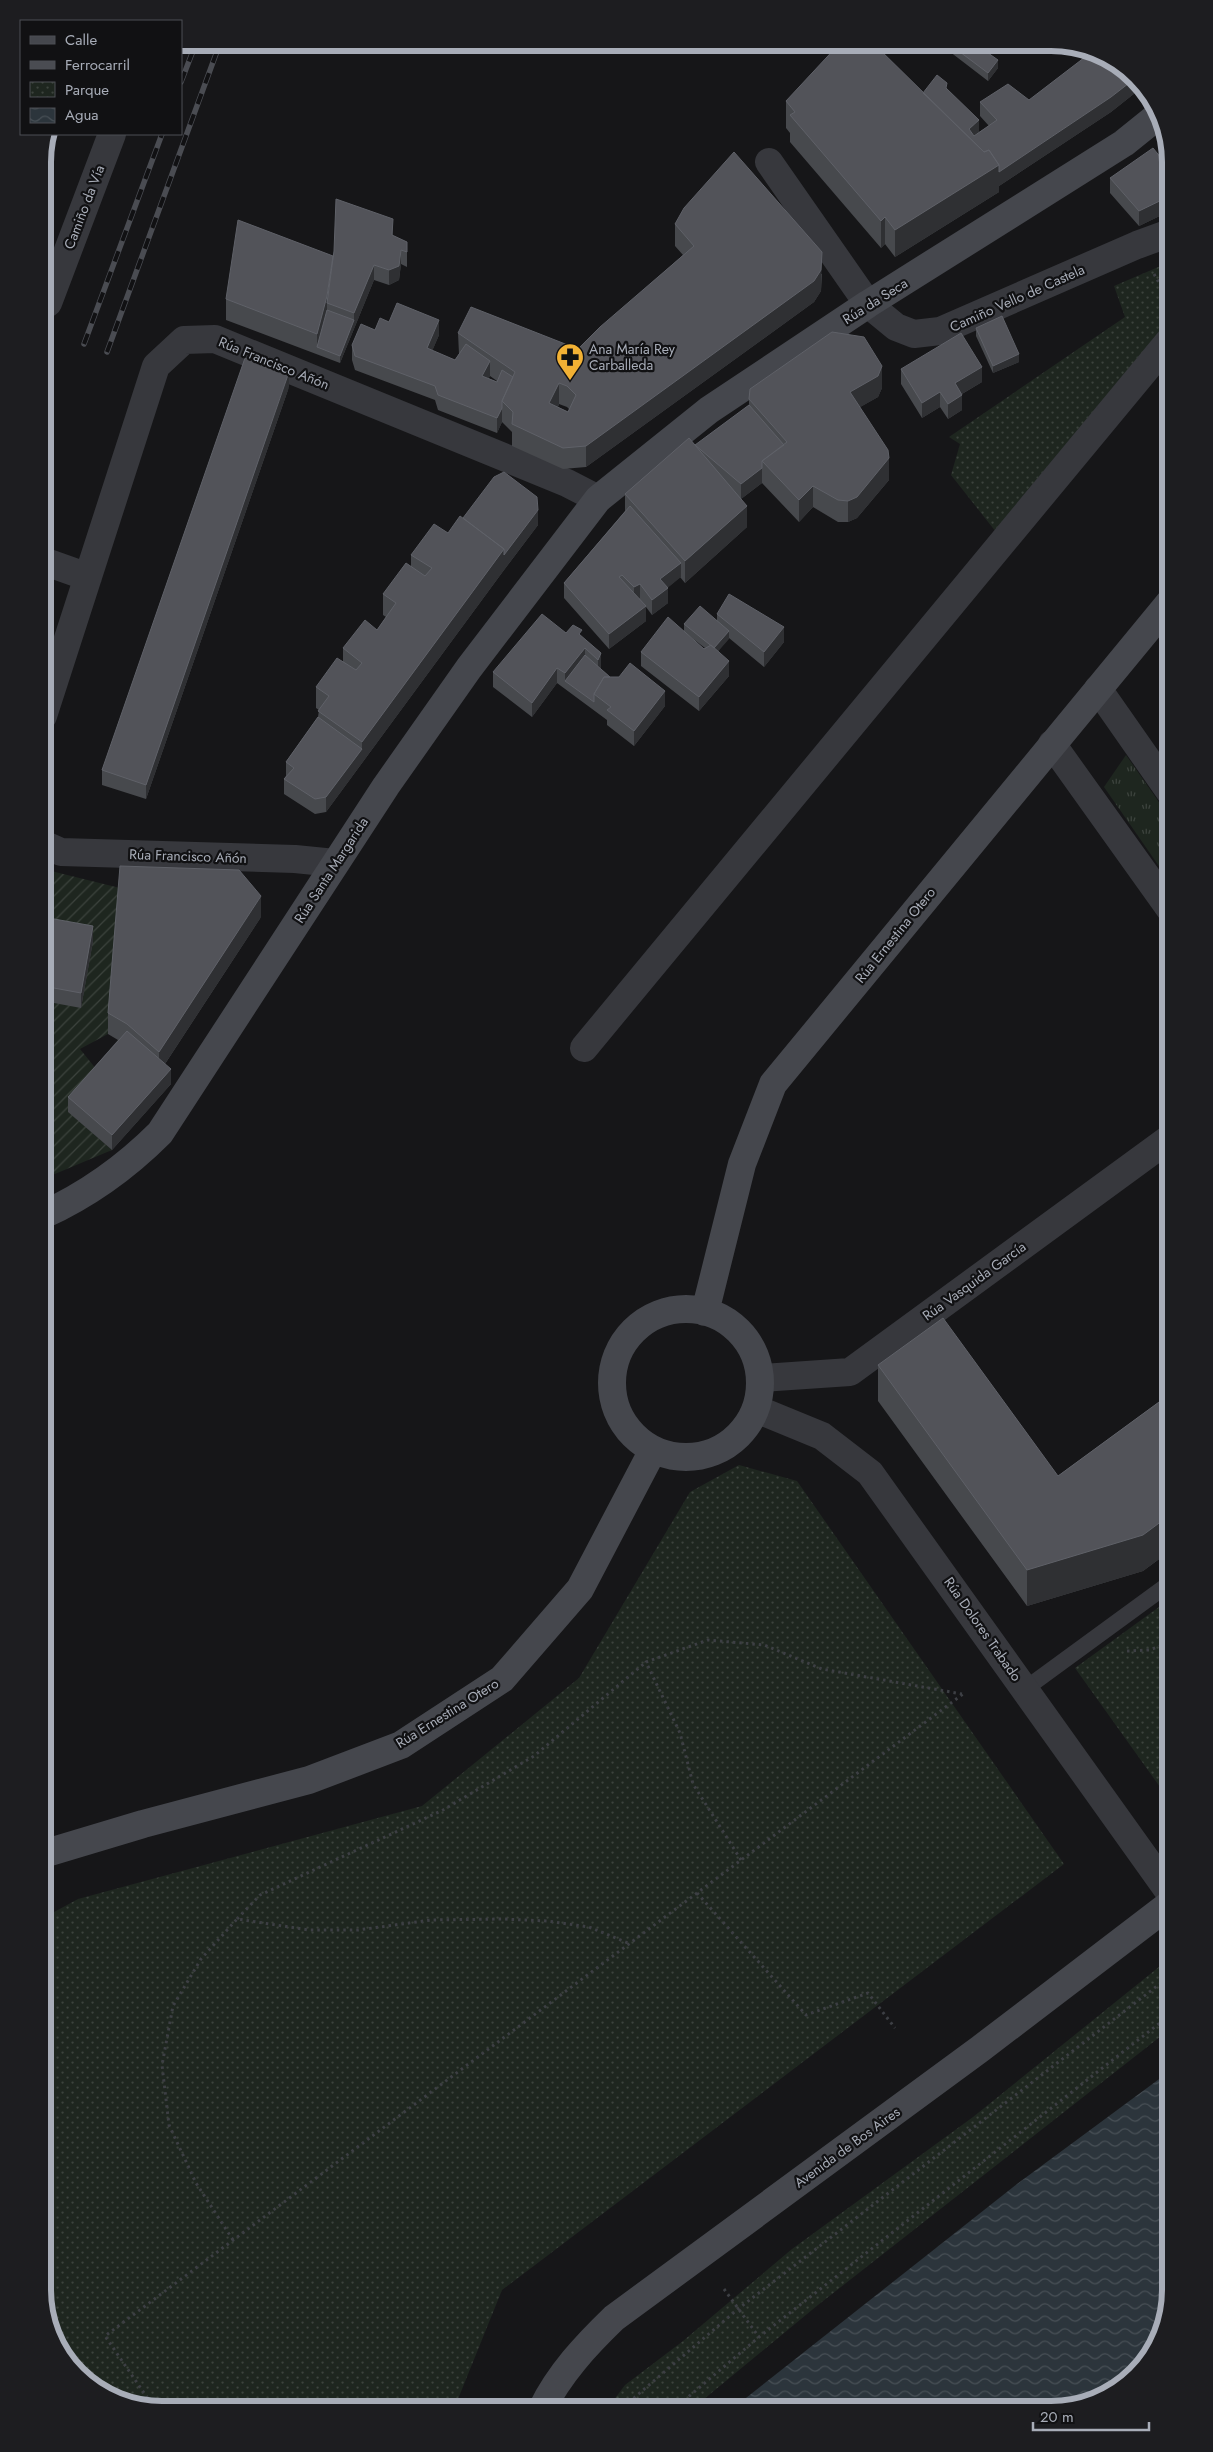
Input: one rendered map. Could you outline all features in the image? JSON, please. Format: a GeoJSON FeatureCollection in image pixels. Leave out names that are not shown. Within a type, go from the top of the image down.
{"type":"FeatureCollection","features":[{"type":"Feature","properties":{"kind":"street","name":"Rúa da Seca"},"geometry":{"type":"LineString","coordinates":[[598,499],[709,410],[868,304],[1124,143],[1153,120]]}},
{"type":"Feature","properties":{"kind":"street","name":"Camiño da Vía"},"geometry":{"type":"LineString","coordinates":[[51,295],[112,135]]}},
{"type":"Feature","properties":{"kind":"street","name":"Camiño Vello de Castela"},"geometry":{"type":"LineString","coordinates":[[769,162],[868,304],[896,327],[914,334],[940,331],[1162,236]]}},
{"type":"Feature","properties":{"kind":"street","name":"Rúa Francisco Añón"},"geometry":{"type":"LineString","coordinates":[[51,691],[156,366],[184,340],[215,338],[567,483],[598,499]]}},
{"type":"Feature","properties":{"kind":"street"},"geometry":{"type":"LineString","coordinates":[[584,1048],[1162,350]]}},
{"type":"Feature","properties":{"kind":"street","name":"Rúa Santa Margarida"},"geometry":{"type":"LineString","coordinates":[[51,1211],[96,1186],[121,1169],[160,1133],[336,864],[469,668],[598,499]]}},
{"type":"Feature","properties":{"kind":"street"},"geometry":{"type":"LineString","coordinates":[[51,564],[88,577]]}},
{"type":"Feature","properties":{"kind":"street","name":"Rúa Ernestina Otero"},"geometry":{"type":"LineString","coordinates":[[705,1312],[742,1164],[773,1084],[1162,612]]}},
{"type":"Feature","properties":{"kind":"street"},"geometry":{"type":"LineString","coordinates":[[1098,689],[1162,781]]}},
{"type":"Feature","properties":{"kind":"street"},"geometry":{"type":"LineString","coordinates":[[1052,744],[1162,898]]}},
{"type":"Feature","properties":{"kind":"street","name":"Rúa Francisco Añón"},"geometry":{"type":"LineString","coordinates":[[51,848],[61,852],[296,859],[336,864]]}},
{"type":"Feature","properties":{"kind":"street","name":"Rúa Vasquida García"},"geometry":{"type":"LineString","coordinates":[[760,1378],[850,1372],[1162,1144]]}},
{"type":"Feature","properties":{"kind":"street"},"geometry":{"type":"LineString","coordinates":[[680,1309],[705,1312],[726,1320],[744,1336],[756,1356],[760,1378],[760,1394],[756,1409],[744,1430],[725,1447],[702,1456],[677,1457],[653,1450],[634,1436],[619,1416],[612,1393],[613,1369],[622,1347],[637,1328],[657,1315],[680,1309]]}},
{"type":"Feature","properties":{"kind":"street","name":"Rúa Dolores Trabado"},"geometry":{"type":"LineString","coordinates":[[756,1409],[822,1436],[870,1473],[1162,1882]]}},
{"type":"Feature","properties":{"kind":"street","name":"Rúa Ernestina Otero"},"geometry":{"type":"LineString","coordinates":[[51,1851],[142,1824],[318,1777],[401,1745],[502,1679],[580,1589],[653,1450]]}},
{"type":"Feature","properties":{"kind":"street","name":"Avenida de Bos Aires"},"geometry":{"type":"LineString","coordinates":[[547,2401],[564,2373],[588,2344],[614,2318],[980,2049],[1162,1910]]}},
{"type":"Feature","properties":{"kind":"lane"},"geometry":{"type":"LineString","coordinates":[[1025,1689],[1162,1588]]}},
{"type":"Feature","properties":{"kind":"path"},"geometry":{"type":"LineString","coordinates":[[149,2400],[105,2336],[963,1694],[822,1669],[764,1645],[708,1640],[646,1662],[534,1756],[443,1810],[260,1895],[200,1959],[173,2006],[162,2065],[169,2125],[196,2183],[233,2240]]}},
{"type":"Feature","properties":{"kind":"path"},"geometry":{"type":"LineString","coordinates":[[646,1662],[680,1733],[693,1784],[740,1860]]}},
{"type":"Feature","properties":{"kind":"path"},"geometry":{"type":"LineString","coordinates":[[697,1893],[806,2015],[868,1993],[895,2028]]}},
{"type":"Feature","properties":{"kind":"path"},"geometry":{"type":"LineString","coordinates":[[237,1919],[309,1930],[358,1930],[431,1920],[503,1919],[547,1921],[589,1927],[628,1944]]}},
{"type":"Feature","properties":{"kind":"path"},"geometry":{"type":"LineString","coordinates":[[632,2401],[738,2309],[1162,1982]]}},
{"type":"Feature","properties":{"kind":"path"},"geometry":{"type":"LineString","coordinates":[[683,2401],[759,2337],[1162,2021]]}},
{"type":"Feature","properties":{"kind":"path"},"geometry":{"type":"LineString","coordinates":[[724,2289],[759,2337]]}},
{"type":"Feature","properties":{"kind":"green space"},"geometry":{"type":"Polygon","coordinates":[[[1162,265],[1162,332],[996,532],[951,475],[960,444],[949,437],[1125,317],[1114,286],[1162,265]]]}},
{"type":"Feature","properties":{"kind":"green space"},"geometry":{"type":"Polygon","coordinates":[[[1126,755],[1162,807],[1162,870],[1104,787],[1126,755]]]}},
{"type":"Feature","properties":{"kind":"green space"},"geometry":{"type":"Polygon","coordinates":[[[51,871],[120,888],[108,1034],[80,1049],[101,1075],[69,1112],[112,1150],[51,1176],[51,871]]]}},
{"type":"Feature","properties":{"kind":"green space"},"geometry":{"type":"Polygon","coordinates":[[[739,1465],[797,1481],[1064,1864],[502,2290],[457,2401],[155,2401],[127,2395],[101,2382],[79,2363],[66,2345],[57,2325],[52,2304],[51,1914],[78,1899],[422,1806],[579,1678],[690,1492],[739,1465]]]}},
{"type":"Feature","properties":{"kind":"green space"},"geometry":{"type":"Polygon","coordinates":[[[1162,1605],[1162,1790],[1075,1668],[1162,1605]]]}},
{"type":"Feature","properties":{"kind":"green space"},"geometry":{"type":"Polygon","coordinates":[[[1162,1964],[1162,2035],[818,2305],[702,2401],[613,2401],[625,2385],[683,2341],[792,2249],[973,2117],[1162,1964]]]}},
{"type":"Feature","properties":{"kind":"water"},"geometry":{"type":"Polygon","coordinates":[[[1162,2077],[1161,2304],[1156,2325],[1150,2339],[1134,2363],[1124,2373],[1100,2389],[1086,2395],[1058,2401],[742,2401],[1017,2184],[1162,2077]]]}},
{"type":"Feature","properties":{"kind":"building"},"geometry":{"type":"Polygon","coordinates":[[[833,51],[881,51],[984,152],[989,150],[999,165],[895,230],[885,217],[881,221],[790,115],[795,112],[786,101],[833,51]]]}},
{"type":"Feature","properties":{"kind":"building"},"geometry":{"type":"Polygon","coordinates":[[[959,51],[985,51],[998,60],[988,73],[959,51]]]}},
{"type":"Feature","properties":{"kind":"building"},"geometry":{"type":"Polygon","coordinates":[[[1085,57],[1112,70],[1128,83],[999,172],[999,165],[989,150],[984,152],[923,93],[937,75],[947,83],[946,88],[979,120],[969,129],[974,136],[997,120],[980,102],[1008,84],[1029,100],[1085,57]]]}},
{"type":"Feature","properties":{"kind":"building"},"geometry":{"type":"Polygon","coordinates":[[[1153,148],[1162,159],[1162,200],[1139,211],[1110,178],[1153,148]]]}},
{"type":"Feature","properties":{"kind":"building"},"geometry":{"type":"Polygon","coordinates":[[[734,152],[822,252],[821,270],[814,281],[586,446],[563,448],[512,424],[513,412],[502,401],[515,372],[458,333],[471,307],[578,349],[600,327],[694,246],[675,224],[684,208],[734,152]],[[559,383],[549,403],[568,412],[576,395],[567,386],[559,383]]]}},
{"type":"Feature","properties":{"kind":"building"},"geometry":{"type":"Polygon","coordinates":[[[336,199],[393,219],[392,235],[407,242],[407,252],[401,250],[399,266],[389,270],[374,265],[354,313],[327,303],[334,251],[336,199]]]}},
{"type":"Feature","properties":{"kind":"building"},"geometry":{"type":"Polygon","coordinates":[[[238,220],[333,256],[327,296],[317,334],[226,299],[238,220]]]}},
{"type":"Feature","properties":{"kind":"building"},"geometry":{"type":"Polygon","coordinates":[[[397,303],[439,320],[427,348],[455,360],[466,344],[490,361],[482,376],[497,382],[502,370],[513,377],[502,401],[502,408],[497,418],[438,395],[435,386],[355,356],[352,345],[361,324],[375,330],[380,318],[389,322],[397,303]]]}},
{"type":"Feature","properties":{"kind":"building"},"geometry":{"type":"Polygon","coordinates":[[[327,310],[354,320],[340,356],[317,347],[327,310]]]}},
{"type":"Feature","properties":{"kind":"building"},"geometry":{"type":"Polygon","coordinates":[[[1002,316],[1019,354],[993,366],[976,328],[1002,316]]]}},
{"type":"Feature","properties":{"kind":"building"},"geometry":{"type":"Polygon","coordinates":[[[832,332],[864,337],[882,366],[878,376],[850,392],[888,450],[889,458],[857,497],[848,501],[838,500],[813,486],[799,500],[762,461],[787,442],[749,399],[750,389],[832,332]]]}},
{"type":"Feature","properties":{"kind":"building"},"geometry":{"type":"Polygon","coordinates":[[[961,333],[982,367],[955,383],[962,395],[948,404],[940,392],[922,403],[901,369],[961,333]]]}},
{"type":"Feature","properties":{"kind":"building"},"geometry":{"type":"Polygon","coordinates":[[[245,358],[289,372],[146,785],[102,770],[245,358]]]}},
{"type":"Feature","properties":{"kind":"building"},"geometry":{"type":"Polygon","coordinates":[[[749,405],[784,445],[762,461],[762,468],[741,484],[695,445],[749,405]]]}},
{"type":"Feature","properties":{"kind":"building"},"geometry":{"type":"Polygon","coordinates":[[[689,438],[747,506],[685,561],[625,494],[689,438]]]}},
{"type":"Feature","properties":{"kind":"building"},"geometry":{"type":"Polygon","coordinates":[[[504,472],[537,497],[538,510],[504,555],[504,549],[463,518],[494,477],[504,472]]]}},
{"type":"Feature","properties":{"kind":"building"},"geometry":{"type":"Polygon","coordinates":[[[630,506],[681,563],[660,579],[668,588],[652,600],[640,584],[634,587],[622,575],[619,577],[646,606],[609,634],[564,583],[630,506]]]}},
{"type":"Feature","properties":{"kind":"building"},"geometry":{"type":"Polygon","coordinates":[[[460,516],[504,549],[362,742],[318,711],[329,696],[316,687],[337,658],[356,670],[362,663],[343,648],[365,620],[377,630],[396,603],[383,594],[406,563],[425,576],[432,568],[411,555],[434,524],[448,533],[460,516]]]}},
{"type":"Feature","properties":{"kind":"building"},"geometry":{"type":"Polygon","coordinates":[[[729,594],[784,627],[764,652],[717,614],[729,594]]]}},
{"type":"Feature","properties":{"kind":"building"},"geometry":{"type":"Polygon","coordinates":[[[700,606],[729,631],[714,648],[684,624],[700,606]]]}},
{"type":"Feature","properties":{"kind":"building"},"geometry":{"type":"Polygon","coordinates":[[[542,614],[566,633],[573,625],[582,630],[579,634],[601,653],[598,660],[585,648],[565,673],[557,668],[532,703],[493,672],[542,614]]]}},
{"type":"Feature","properties":{"kind":"building"},"geometry":{"type":"Polygon","coordinates":[[[668,617],[704,649],[711,645],[729,661],[699,697],[641,652],[668,617]]]}},
{"type":"Feature","properties":{"kind":"building"},"geometry":{"type":"Polygon","coordinates":[[[585,655],[610,677],[604,677],[594,694],[594,702],[565,681],[585,655]]]}},
{"type":"Feature","properties":{"kind":"building"},"geometry":{"type":"Polygon","coordinates":[[[630,663],[665,691],[634,731],[607,710],[611,707],[594,694],[604,677],[619,677],[630,663]]]}},
{"type":"Feature","properties":{"kind":"building"},"geometry":{"type":"Polygon","coordinates":[[[318,717],[362,749],[326,797],[315,799],[284,779],[294,768],[286,762],[318,717]]]}},
{"type":"Feature","properties":{"kind":"building"},"geometry":{"type":"Polygon","coordinates":[[[120,866],[239,870],[261,896],[159,1052],[127,1024],[108,1013],[120,866]]]}},
{"type":"Feature","properties":{"kind":"building"},"geometry":{"type":"Polygon","coordinates":[[[51,918],[93,926],[81,993],[51,987],[51,918]]]}},
{"type":"Feature","properties":{"kind":"building"},"geometry":{"type":"Polygon","coordinates":[[[127,1031],[171,1069],[112,1135],[68,1097],[127,1031]]]}},
{"type":"Feature","properties":{"kind":"building"},"geometry":{"type":"Polygon","coordinates":[[[943,1318],[1058,1476],[1162,1400],[1162,1521],[1143,1535],[1027,1570],[878,1365],[943,1318]]]}},
{"type":"Feature","properties":{"kind":"railway"},"geometry":{"type":"LineString","coordinates":[[182,79],[193,51]]}},
{"type":"Feature","properties":{"kind":"railway"},"geometry":{"type":"LineString","coordinates":[[107,352],[217,51]]}},
{"type":"Feature","properties":{"kind":"railway"},"geometry":{"type":"LineString","coordinates":[[84,344],[162,135]]}},
{"type":"Feature","properties":{"kind":"place","name":"Ana María Rey Carballeda"},"geometry":{"type":"Point","coordinates":[570,381]}}]}
